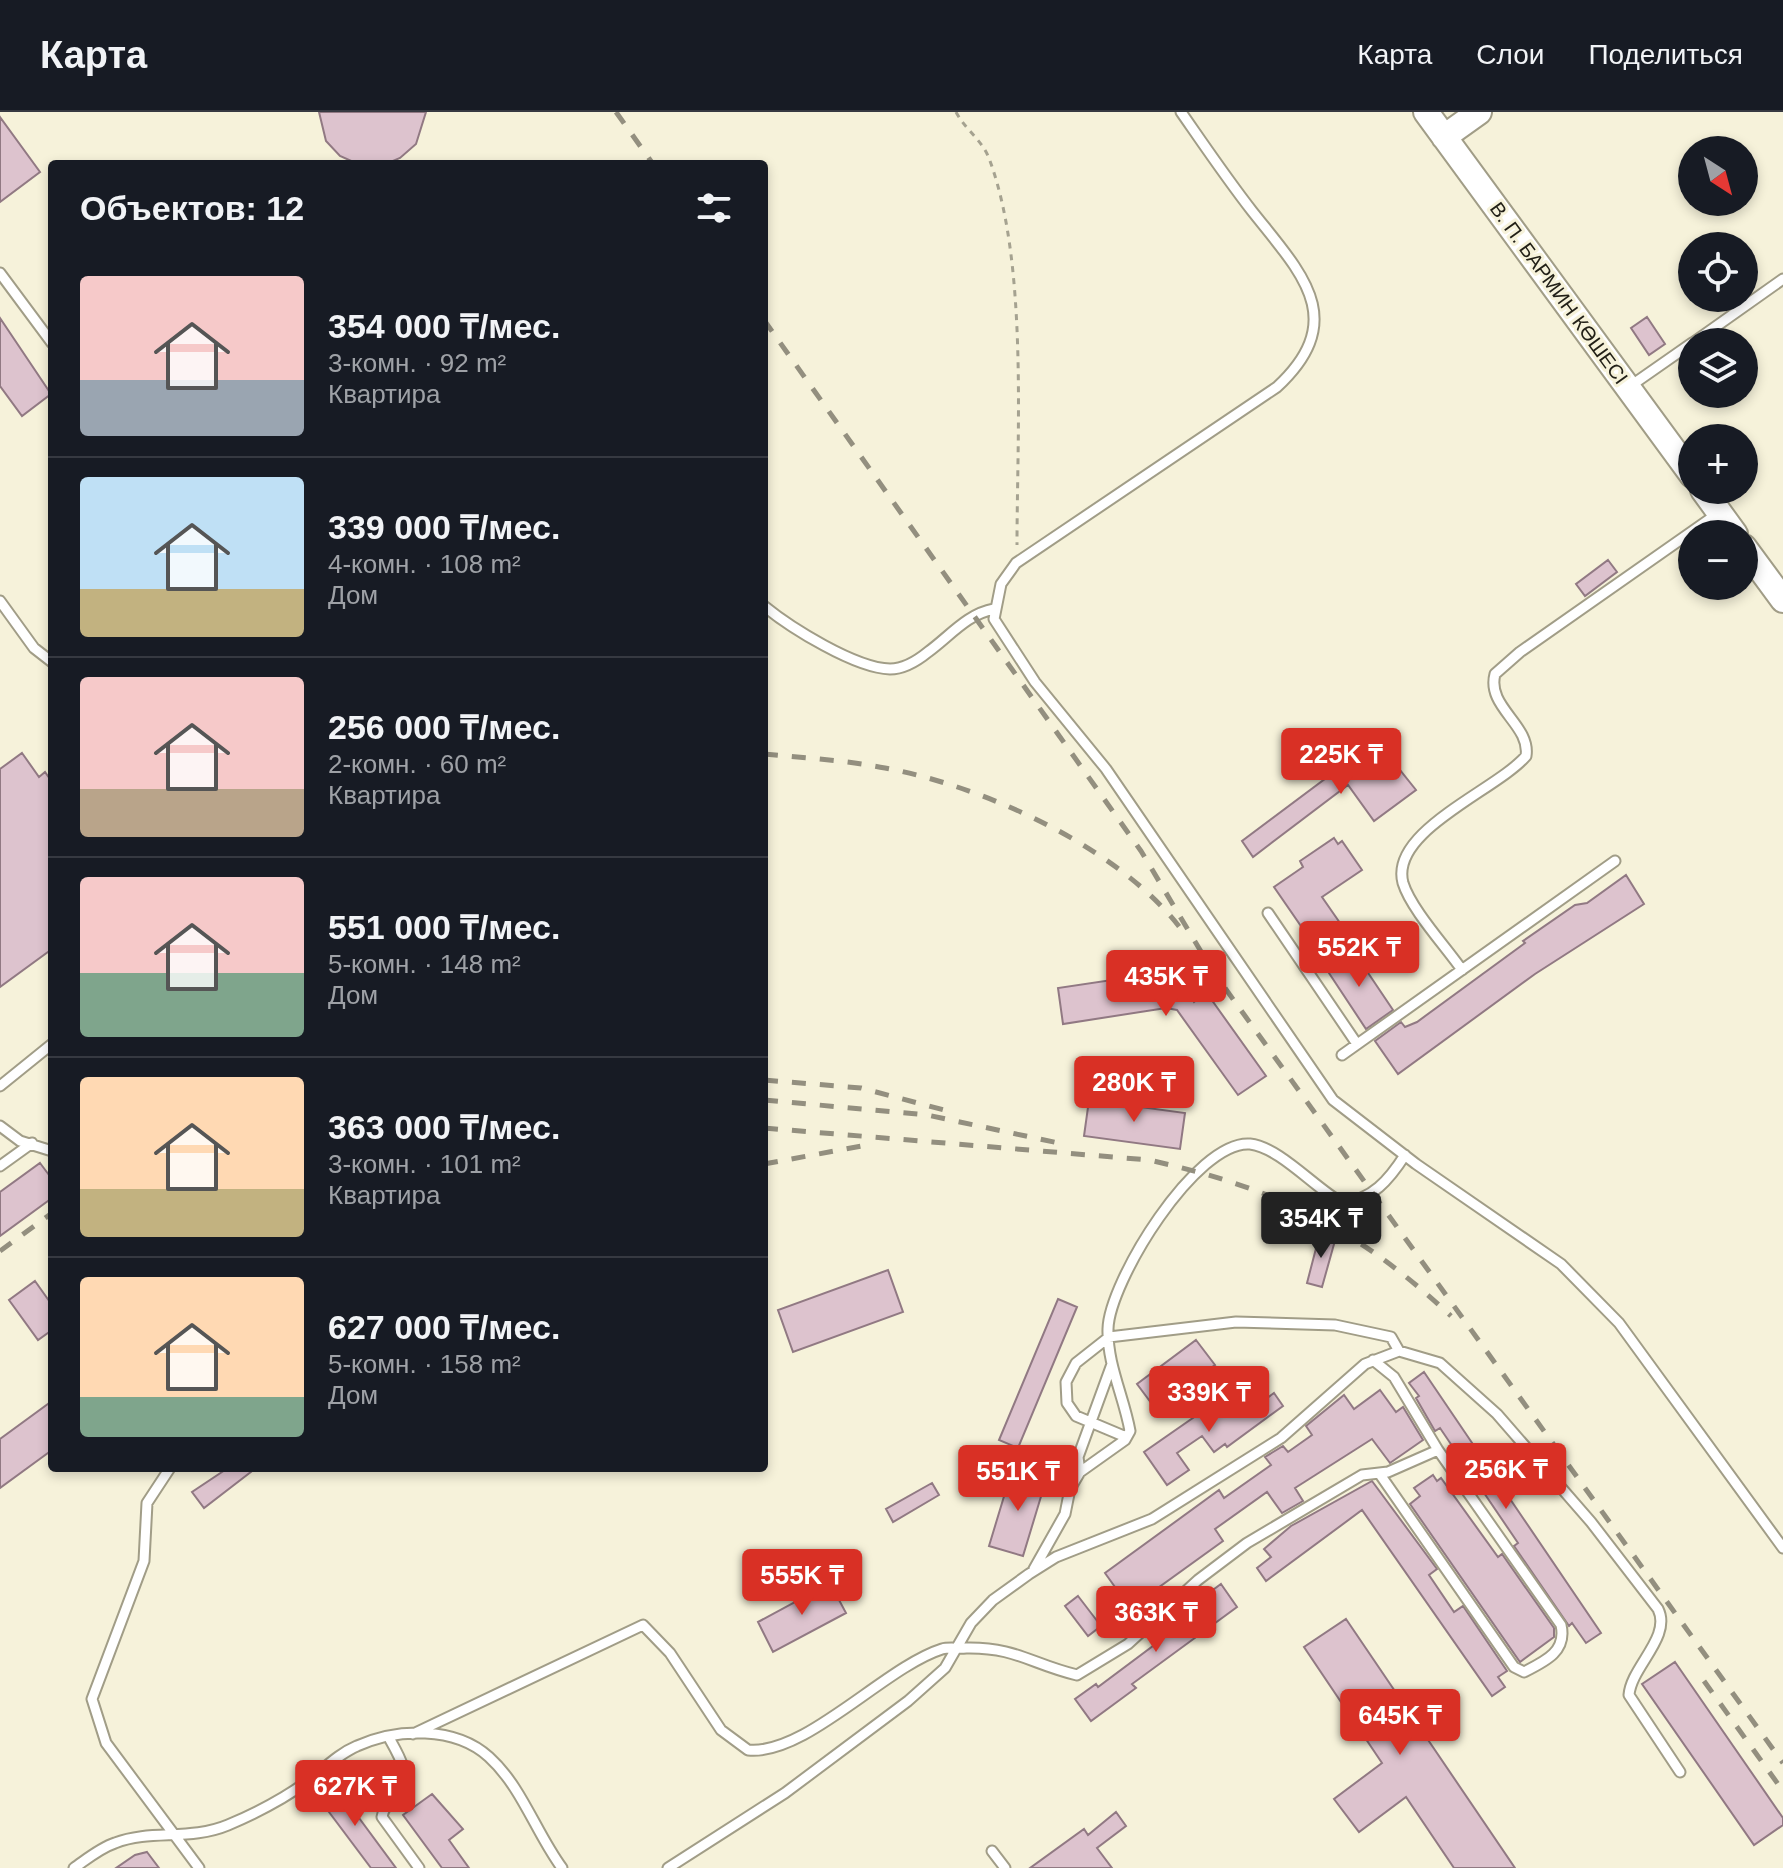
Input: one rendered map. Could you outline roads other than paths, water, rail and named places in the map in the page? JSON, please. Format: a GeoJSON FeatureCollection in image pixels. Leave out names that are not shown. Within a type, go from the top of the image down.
{"type":"FeatureCollection","features":[{"type":"Feature","properties":{"kind":"street","name":"В. П. БАРМИН КӨШЕСІ"},"geometry":{"type":"LineString","coordinates":[[1426,112],[1678,456]]}},
{"type":"Feature","properties":{"kind":"street"},"geometry":{"type":"LineString","coordinates":[[1444,137],[1479,112]]}},
{"type":"Feature","properties":{"kind":"street"},"geometry":{"type":"LineString","coordinates":[[1713,504],[1725,520]]}},
{"type":"Feature","properties":{"kind":"street"},"geometry":{"type":"LineString","coordinates":[[1758,566],[1783,600]]}},
{"type":"Feature","properties":{"kind":"lane"},"geometry":{"type":"LineString","coordinates":[[1181,112],[1280,245],[1312,294],[1314,330],[1310,344],[1294,371],[1277,387],[1016,563],[1001,584],[994,619],[1003,638],[1106,769],[1333,1100],[1405,1155],[1561,1264],[1608,1312],[1783,1548]]}},
{"type":"Feature","properties":{"kind":"lane"},"geometry":{"type":"LineString","coordinates":[[0,273],[48,338]]}},
{"type":"Feature","properties":{"kind":"lane"},"geometry":{"type":"LineString","coordinates":[[1714,328],[1783,279]]}},
{"type":"Feature","properties":{"kind":"lane"},"geometry":{"type":"LineString","coordinates":[[1629,388],[1678,354]]}},
{"type":"Feature","properties":{"kind":"lane"},"geometry":{"type":"LineString","coordinates":[[1462,970],[1408,893],[1401,869],[1416,838],[1526,756],[1524,740],[1495,695],[1495,674],[1520,652],[1719,512]]}},
{"type":"Feature","properties":{"kind":"lane"},"geometry":{"type":"LineString","coordinates":[[0,601],[34,648],[48,659]]}},
{"type":"Feature","properties":{"kind":"lane"},"geometry":{"type":"LineString","coordinates":[[768,608],[831,647],[863,663],[888,669],[905,667],[973,615],[994,609]]}},
{"type":"Feature","properties":{"kind":"lane"},"geometry":{"type":"LineString","coordinates":[[1342,1055],[1615,861]]}},
{"type":"Feature","properties":{"kind":"lane"},"geometry":{"type":"LineString","coordinates":[[1268,913],[1357,1044]]}},
{"type":"Feature","properties":{"kind":"lane"},"geometry":{"type":"LineString","coordinates":[[0,1086],[48,1047]]}},
{"type":"Feature","properties":{"kind":"lane"},"geometry":{"type":"LineString","coordinates":[[0,1126],[20,1141],[48,1149]]}},
{"type":"Feature","properties":{"kind":"lane"},"geometry":{"type":"LineString","coordinates":[[0,1166],[32,1143]]}},
{"type":"Feature","properties":{"kind":"lane"},"geometry":{"type":"LineString","coordinates":[[1033,1572],[1065,1514],[1070,1489],[1080,1472],[1130,1431],[1112,1364],[1109,1337],[1114,1297],[1170,1203],[1196,1171],[1229,1148],[1258,1146],[1342,1203],[1357,1202],[1391,1177],[1405,1155]]}},
{"type":"Feature","properties":{"kind":"lane"},"geometry":{"type":"LineString","coordinates":[[1126,1437],[1076,1416],[1067,1403],[1066,1382],[1076,1363],[1109,1337],[1236,1322],[1335,1325],[1391,1337],[1399,1351]]}},
{"type":"Feature","properties":{"kind":"lane"},"geometry":{"type":"LineString","coordinates":[[668,1868],[785,1793],[908,1701],[945,1668],[971,1623],[993,1600],[1056,1557],[1152,1519],[1219,1478],[1281,1438],[1339,1385],[1373,1360],[1399,1351],[1416,1353],[1440,1363],[1497,1414],[1591,1522],[1658,1609],[1661,1622],[1657,1636],[1629,1695],[1680,1772]]}},
{"type":"Feature","properties":{"kind":"lane"},"geometry":{"type":"LineString","coordinates":[[1373,1360],[1394,1377],[1438,1450],[1561,1625],[1564,1639],[1559,1649],[1524,1672],[1506,1657],[1379,1473]]}},
{"type":"Feature","properties":{"kind":"lane"},"geometry":{"type":"LineString","coordinates":[[1080,1472],[1078,1457],[1112,1364]]}},
{"type":"Feature","properties":{"kind":"lane"},"geometry":{"type":"LineString","coordinates":[[413,1734],[643,1625],[670,1653],[721,1730],[739,1746],[758,1751],[781,1745],[944,1648],[999,1647],[1025,1655],[1043,1667],[1077,1675],[1090,1671],[1128,1644],[1198,1580],[1247,1543],[1362,1475],[1407,1465],[1438,1450]]}},
{"type":"Feature","properties":{"kind":"lane"},"geometry":{"type":"LineString","coordinates":[[167,1472],[147,1503],[144,1561],[92,1699],[106,1743],[199,1868]]}},
{"type":"Feature","properties":{"kind":"lane"},"geometry":{"type":"LineString","coordinates":[[74,1868],[116,1842],[203,1835],[232,1824],[306,1782],[334,1758],[357,1746],[388,1736],[413,1734],[451,1736],[488,1755],[514,1785],[538,1834],[562,1868]]}},
{"type":"Feature","properties":{"kind":"lane"},"geometry":{"type":"LineString","coordinates":[[388,1736],[405,1774],[402,1788],[385,1807],[382,1817],[419,1868]]}},
{"type":"Feature","properties":{"kind":"lane"},"geometry":{"type":"LineString","coordinates":[[992,1851],[1005,1868]]}},
{"type":"Feature","properties":{"kind":"railway"},"geometry":{"type":"LineString","coordinates":[[616,112],[650,160]]}},
{"type":"Feature","properties":{"kind":"railway"},"geometry":{"type":"LineString","coordinates":[[768,326],[1141,851],[1212,970],[1783,1763]]}},
{"type":"Feature","properties":{"kind":"railway"},"geometry":{"type":"LineString","coordinates":[[768,754],[885,768],[964,789],[1005,805],[1046,824],[1122,872],[1154,899],[1181,929]]}},
{"type":"Feature","properties":{"kind":"railway"},"geometry":{"type":"LineString","coordinates":[[768,1080],[861,1088],[948,1111]]}},
{"type":"Feature","properties":{"kind":"railway"},"geometry":{"type":"LineString","coordinates":[[768,1100],[927,1115],[1068,1145]]}},
{"type":"Feature","properties":{"kind":"railway"},"geometry":{"type":"LineString","coordinates":[[768,1128],[1149,1160],[1194,1171],[1275,1198],[1312,1215],[1381,1258],[1451,1316]]}},
{"type":"Feature","properties":{"kind":"railway"},"geometry":{"type":"LineString","coordinates":[[768,1163],[867,1145]]}},
{"type":"Feature","properties":{"kind":"railway"},"geometry":{"type":"LineString","coordinates":[[0,1251],[48,1216]]}},
{"type":"Feature","properties":{"kind":"railway"},"geometry":{"type":"LineString","coordinates":[[1704,1681],[1783,1791]]}}]}
